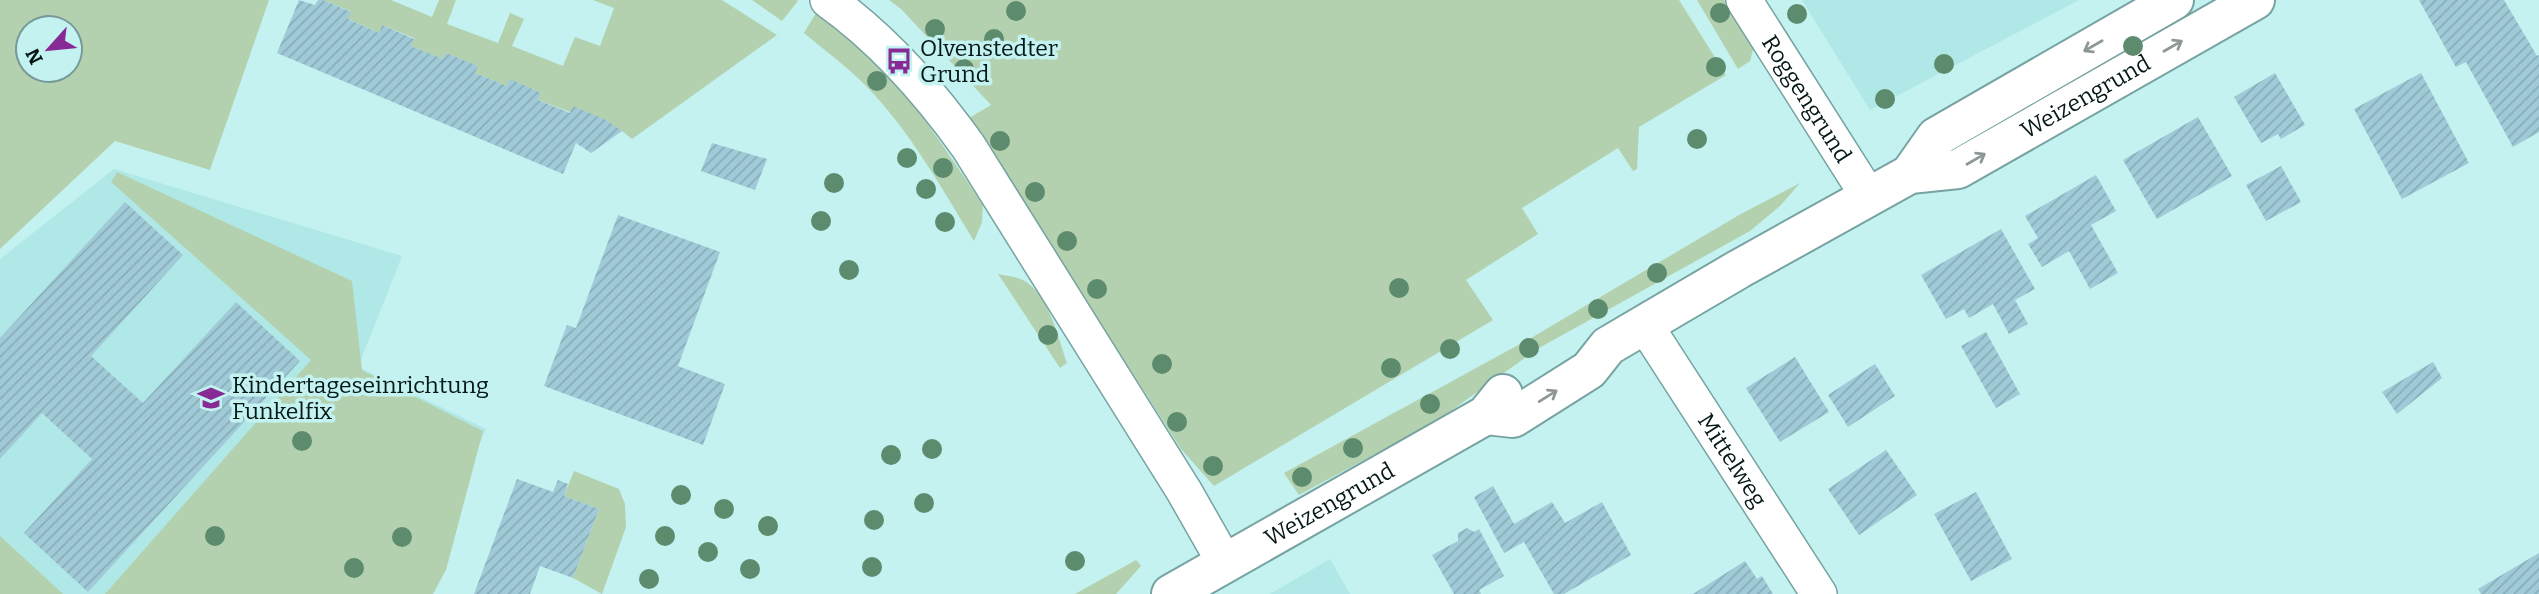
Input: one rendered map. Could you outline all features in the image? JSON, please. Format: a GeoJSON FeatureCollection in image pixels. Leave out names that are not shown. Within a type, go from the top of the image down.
{"type":"FeatureCollection","features":[{"type":"Feature","properties":{"kind":"main road","name":"Weizengrund"},"geometry":{"type":"LineString","coordinates":[[1910,174],[1936,137],[2174,0]]}},
{"type":"Feature","properties":{"kind":"main road","name":"Weizengrund"},"geometry":{"type":"LineString","coordinates":[[1171,594],[1486,415],[1513,418],[1589,370],[1608,346],[1910,174],[1958,169],[2255,0]]}},
{"type":"Feature","properties":{"kind":"street"},"geometry":{"type":"LineString","coordinates":[[828,0],[881,42],[936,102],[968,146],[1184,491],[1225,563]]}},
{"type":"Feature","properties":{"kind":"street","name":"Roggengrund"},"geometry":{"type":"LineString","coordinates":[[1744,0],[1869,197]]}},
{"type":"Feature","properties":{"kind":"street","name":"Mittelweg"},"geometry":{"type":"LineString","coordinates":[[1645,325],[1819,594]]}},
{"type":"Feature","properties":{"kind":"shaded area"},"geometry":{"type":"Polygon","coordinates":[[[1802,0],[2079,0],[1870,110],[1802,0]]]}},
{"type":"Feature","properties":{"kind":"shaded area","name":"Kindertageseinrichtung Funkelfix"},"geometry":{"type":"Polygon","coordinates":[[[114,169],[402,256],[358,367],[486,429],[413,594],[29,594],[0,566],[0,259],[114,169]]]}},
{"type":"Feature","properties":{"kind":"shaded area"},"geometry":{"type":"Polygon","coordinates":[[[1330,559],[1350,594],[1270,594],[1330,559]]]}},
{"type":"Feature","properties":{"kind":"green space"},"geometry":{"type":"Polygon","coordinates":[[[0,0],[269,0],[210,170],[115,141],[0,249],[0,0]]]}},
{"type":"Feature","properties":{"kind":"green space"},"geometry":{"type":"Polygon","coordinates":[[[323,0],[391,0],[432,17],[439,0],[456,0],[447,24],[498,43],[510,13],[524,19],[512,46],[563,66],[575,37],[600,46],[614,8],[593,0],[722,0],[777,35],[632,139],[622,131],[538,100],[541,93],[510,80],[507,86],[475,73],[477,66],[446,53],[443,59],[411,46],[414,38],[382,25],[379,33],[348,19],[350,11],[323,0]]]}},
{"type":"Feature","properties":{"kind":"green space"},"geometry":{"type":"Polygon","coordinates":[[[752,0],[797,0],[798,1],[782,21],[752,0]]]}},
{"type":"Feature","properties":{"kind":"green space"},"geometry":{"type":"Polygon","coordinates":[[[889,0],[1679,0],[1726,75],[1639,127],[1637,169],[1633,171],[1618,148],[1522,208],[1538,234],[1466,280],[1493,320],[1214,486],[1181,449],[969,118],[991,105],[901,9],[889,0]]]}},
{"type":"Feature","properties":{"kind":"green space"},"geometry":{"type":"Polygon","coordinates":[[[1697,0],[1724,0],[1754,46],[1750,61],[1738,69],[1697,0]]]}},
{"type":"Feature","properties":{"kind":"green space"},"geometry":{"type":"Polygon","coordinates":[[[816,13],[865,52],[912,102],[943,146],[983,205],[982,222],[974,241],[924,160],[882,103],[851,72],[804,33],[816,13]]]}},
{"type":"Feature","properties":{"kind":"green space"},"geometry":{"type":"Polygon","coordinates":[[[117,172],[352,281],[362,370],[483,431],[446,570],[433,594],[105,594],[311,360],[111,182],[117,172]]]}},
{"type":"Feature","properties":{"kind":"green space"},"geometry":{"type":"Polygon","coordinates":[[[1800,183],[1780,206],[1750,231],[1539,348],[1438,420],[1299,495],[1284,473],[1531,338],[1739,215],[1800,183]]]}},
{"type":"Feature","properties":{"kind":"green space"},"geometry":{"type":"Polygon","coordinates":[[[998,274],[1022,280],[1037,292],[1053,321],[1067,363],[1060,368],[998,274]]]}},
{"type":"Feature","properties":{"kind":"green space"},"geometry":{"type":"Polygon","coordinates":[[[574,471],[619,489],[625,504],[626,527],[602,594],[573,578],[599,509],[564,496],[574,471]]]}},
{"type":"Feature","properties":{"kind":"green space"},"geometry":{"type":"Polygon","coordinates":[[[0,536],[63,594],[0,594],[0,536]]]}},
{"type":"Feature","properties":{"kind":"green space"},"geometry":{"type":"Polygon","coordinates":[[[1136,560],[1141,566],[1116,594],[1075,594],[1136,560]]]}},
{"type":"Feature","properties":{"kind":"building"},"geometry":{"type":"Polygon","coordinates":[[[299,0],[315,5],[318,0],[323,0],[351,12],[348,19],[379,33],[382,25],[414,39],[411,46],[443,59],[446,53],[478,66],[475,73],[507,86],[510,79],[541,93],[538,100],[570,113],[573,106],[606,120],[622,131],[591,153],[576,143],[563,174],[277,53],[299,0]]]}},
{"type":"Feature","properties":{"kind":"building"},"geometry":{"type":"Polygon","coordinates":[[[2419,0],[2504,0],[2537,56],[2539,55],[2539,132],[2513,147],[2466,62],[2456,67],[2419,0]]]}},
{"type":"Feature","properties":{"kind":"building"},"geometry":{"type":"Polygon","coordinates":[[[2275,73],[2305,125],[2281,139],[2278,134],[2261,143],[2234,97],[2275,73]]]}},
{"type":"Feature","properties":{"kind":"building"},"geometry":{"type":"Polygon","coordinates":[[[2421,73],[2469,163],[2402,199],[2354,109],[2421,73]]]}},
{"type":"Feature","properties":{"kind":"building"},"geometry":{"type":"Polygon","coordinates":[[[2198,117],[2232,176],[2157,219],[2123,160],[2198,117]]]}},
{"type":"Feature","properties":{"kind":"building"},"geometry":{"type":"Polygon","coordinates":[[[712,143],[767,159],[755,190],[701,171],[712,143]]]}},
{"type":"Feature","properties":{"kind":"building"},"geometry":{"type":"Polygon","coordinates":[[[2281,166],[2301,202],[2266,221],[2246,185],[2281,166]]]}},
{"type":"Feature","properties":{"kind":"building"},"geometry":{"type":"Polygon","coordinates":[[[2096,175],[2116,211],[2091,225],[2118,273],[2090,289],[2069,251],[2042,267],[2028,244],[2038,238],[2025,216],[2096,175]]]}},
{"type":"Feature","properties":{"kind":"building"},"geometry":{"type":"Polygon","coordinates":[[[125,202],[183,255],[91,356],[143,403],[236,302],[300,361],[88,592],[24,533],[92,459],[42,413],[0,459],[0,338],[125,202]]]}},
{"type":"Feature","properties":{"kind":"building"},"geometry":{"type":"Polygon","coordinates":[[[618,215],[720,252],[678,366],[725,384],[703,445],[544,386],[567,325],[576,328],[618,215]]]}},
{"type":"Feature","properties":{"kind":"building"},"geometry":{"type":"Polygon","coordinates":[[[2001,229],[2035,289],[2015,300],[2028,324],[2009,334],[1993,304],[1969,318],[1964,309],[1946,319],[1921,275],[2001,229]]]}},
{"type":"Feature","properties":{"kind":"building"},"geometry":{"type":"Polygon","coordinates":[[[1986,332],[2020,394],[1996,408],[1961,346],[1986,332]]]}},
{"type":"Feature","properties":{"kind":"building"},"geometry":{"type":"Polygon","coordinates":[[[1795,357],[1829,412],[1780,442],[1746,388],[1795,357]]]}},
{"type":"Feature","properties":{"kind":"building"},"geometry":{"type":"Polygon","coordinates":[[[2433,362],[2442,378],[2397,414],[2382,392],[2433,362]]]}},
{"type":"Feature","properties":{"kind":"building"},"geometry":{"type":"Polygon","coordinates":[[[1875,364],[1895,396],[1848,427],[1828,395],[1875,364]]]}},
{"type":"Feature","properties":{"kind":"building"},"geometry":{"type":"Polygon","coordinates":[[[1886,450],[1917,495],[1859,535],[1828,489],[1886,450]]]}},
{"type":"Feature","properties":{"kind":"building"},"geometry":{"type":"Polygon","coordinates":[[[517,479],[553,492],[558,480],[568,484],[564,496],[599,509],[573,578],[540,566],[530,594],[474,594],[517,479]]]}},
{"type":"Feature","properties":{"kind":"building"},"geometry":{"type":"Polygon","coordinates":[[[1493,486],[1514,524],[1552,502],[1565,523],[1602,502],[1631,555],[1564,594],[1554,594],[1524,542],[1504,553],[1474,497],[1493,486]]]}},
{"type":"Feature","properties":{"kind":"building"},"geometry":{"type":"Polygon","coordinates":[[[1976,492],[2012,559],[1971,581],[1934,514],[1976,492]]]}},
{"type":"Feature","properties":{"kind":"building"},"geometry":{"type":"Polygon","coordinates":[[[1467,528],[1474,532],[1479,529],[1504,576],[1479,590],[1481,594],[1454,594],[1432,555],[1458,541],[1458,533],[1467,528]]]}},
{"type":"Feature","properties":{"kind":"building"},"geometry":{"type":"Polygon","coordinates":[[[2539,553],[2539,594],[2481,594],[2478,589],[2539,553]]]}},
{"type":"Feature","properties":{"kind":"building"},"geometry":{"type":"Polygon","coordinates":[[[1745,561],[1757,579],[1762,576],[1773,594],[1693,594],[1745,561]]]}},
{"type":"Feature","properties":{"kind":"place","name":"Olvenstedter Grund"},"geometry":{"type":"Point","coordinates":[899,61]}},
{"type":"Feature","properties":{"kind":"place","name":"Kindertageseinrichtung Funkelfix"},"geometry":{"type":"Point","coordinates":[211,398]}}]}
